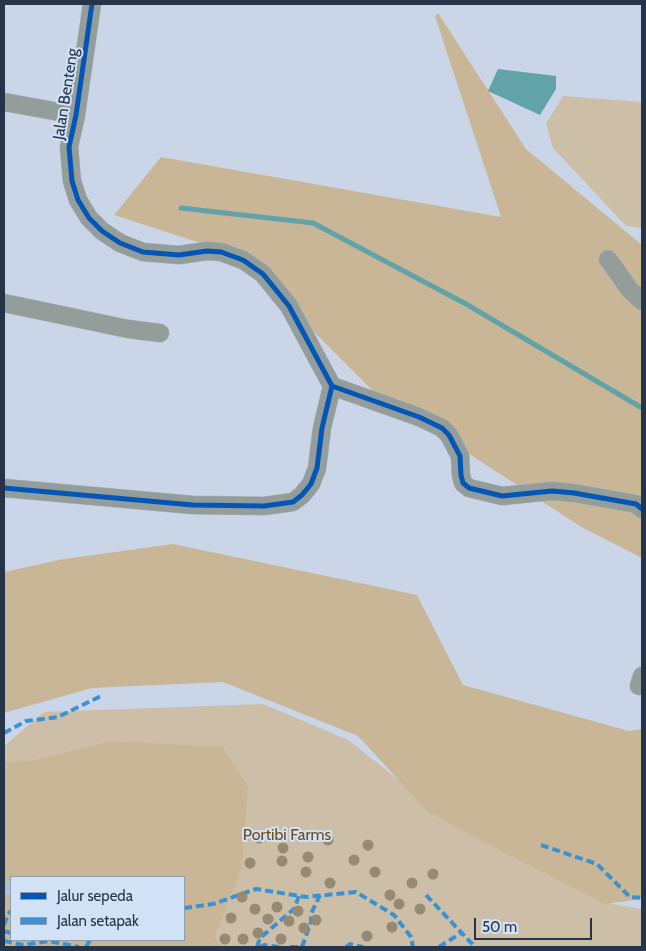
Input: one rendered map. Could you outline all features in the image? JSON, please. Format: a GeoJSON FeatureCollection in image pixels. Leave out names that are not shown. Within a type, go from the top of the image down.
{"type":"FeatureCollection","features":[{"type":"Feature","properties":{"kind":"street","name":"Jalan Benteng"},"geometry":{"type":"LineString","coordinates":[[92,4],[76,115],[69,147],[72,181],[78,200],[88,218],[102,231],[120,242],[143,252],[179,255],[207,251],[221,252],[244,260],[264,274],[289,306],[332,386]]}},
{"type":"Feature","properties":{"kind":"street"},"geometry":{"type":"LineString","coordinates":[[4,102],[76,115]]}},
{"type":"Feature","properties":{"kind":"street"},"geometry":{"type":"LineString","coordinates":[[608,259],[630,290],[642,301]]}},
{"type":"Feature","properties":{"kind":"street"},"geometry":{"type":"LineString","coordinates":[[4,303],[119,327],[160,333]]}},
{"type":"Feature","properties":{"kind":"street"},"geometry":{"type":"LineString","coordinates":[[4,488],[193,505],[264,506],[293,502],[311,484],[316,468],[332,386],[419,417],[442,428],[449,435],[460,456],[461,475],[463,482],[469,488],[502,496],[552,491],[574,493],[636,504],[642,509]]}},
{"type":"Feature","properties":{"kind":"green space"},"geometry":{"type":"Polygon","coordinates":[[[563,96],[642,102],[642,228],[626,226],[553,148],[546,124],[563,96]]]}},
{"type":"Feature","properties":{"kind":"green space","name":"Portibi Farms"},"geometry":{"type":"Polygon","coordinates":[[[263,704],[348,740],[461,829],[612,904],[642,909],[642,947],[4,947],[4,746],[44,712],[263,704]]]}},
{"type":"Feature","properties":{"kind":"shaded area"},"geometry":{"type":"Polygon","coordinates":[[[438,13],[526,149],[642,245],[642,558],[583,528],[374,392],[237,255],[114,215],[161,157],[501,217],[435,16],[438,13]]]}},
{"type":"Feature","properties":{"kind":"shaded area"},"geometry":{"type":"Polygon","coordinates":[[[498,69],[556,76],[556,89],[540,115],[488,91],[498,69]]]}},
{"type":"Feature","properties":{"kind":"shaded area"},"geometry":{"type":"Polygon","coordinates":[[[173,544],[417,595],[463,685],[629,731],[642,729],[642,899],[606,904],[499,850],[428,812],[358,736],[223,682],[92,688],[4,713],[4,572],[64,559],[173,544]]]}},
{"type":"Feature","properties":{"kind":"shaded area"},"geometry":{"type":"Polygon","coordinates":[[[111,741],[223,747],[248,787],[242,868],[214,937],[221,947],[4,947],[4,762],[35,760],[111,741]]]}},
{"type":"Feature","properties":{"kind":"building"},"geometry":{"type":"Polygon","coordinates":[[[10,877],[10,896],[4,893],[4,888],[10,877]]]}},
{"type":"Feature","properties":{"kind":"waterway"},"geometry":{"type":"LineString","coordinates":[[181,208],[313,223],[466,304],[642,408]]}},
{"type":"Feature","properties":{"kind":"marked path"},"geometry":{"type":"LineString","coordinates":[[4,733],[26,721],[58,717],[103,695]]}},
{"type":"Feature","properties":{"kind":"marked path"},"geometry":{"type":"LineString","coordinates":[[541,845],[597,864],[630,897],[642,898]]}},
{"type":"Feature","properties":{"kind":"marked path"},"geometry":{"type":"LineString","coordinates":[[185,908],[213,904],[256,889],[306,897],[356,892],[394,915],[411,937],[413,947]]}},
{"type":"Feature","properties":{"kind":"marked path"},"geometry":{"type":"LineString","coordinates":[[302,947],[311,922],[311,914],[320,895]]}},
{"type":"Feature","properties":{"kind":"marked path"},"geometry":{"type":"LineString","coordinates":[[426,895],[475,947]]}},
{"type":"Feature","properties":{"kind":"marked path"},"geometry":{"type":"LineString","coordinates":[[257,947],[260,938],[294,909],[299,896]]}},
{"type":"Feature","properties":{"kind":"marked path"},"geometry":{"type":"LineString","coordinates":[[4,925],[10,912]]}},
{"type":"Feature","properties":{"kind":"marked path"},"geometry":{"type":"LineString","coordinates":[[4,931],[10,933]]}},
{"type":"Feature","properties":{"kind":"marked path"},"geometry":{"type":"LineString","coordinates":[[439,947],[461,933]]}},
{"type":"Feature","properties":{"kind":"marked path"},"geometry":{"type":"LineString","coordinates":[[4,941],[23,945],[49,941],[79,947]]}},
{"type":"Feature","properties":{"kind":"marked path"},"geometry":{"type":"LineString","coordinates":[[86,947],[89,941]]}},
{"type":"Feature","properties":{"kind":"marked path"},"geometry":{"type":"LineString","coordinates":[[346,947],[350,944],[363,947]]}},
{"type":"Feature","properties":{"kind":"marked path"},"geometry":{"type":"LineString","coordinates":[[260,947],[264,945],[279,947]]}},
{"type":"Feature","properties":{"kind":"marked path"},"geometry":{"type":"LineString","coordinates":[[290,947],[301,947]]}},
{"type":"Feature","properties":{"kind":"cycle path"},"geometry":{"type":"LineString","coordinates":[[92,4],[76,115],[69,147],[72,181],[78,200],[89,218],[102,231],[120,243],[143,252],[179,255],[207,251],[221,252],[243,260],[263,274],[289,306],[332,386],[419,417],[442,428],[449,435],[460,456],[463,483],[469,488],[502,496],[552,491],[574,493],[636,504],[642,509]]}},
{"type":"Feature","properties":{"kind":"cycle path"},"geometry":{"type":"LineString","coordinates":[[4,488],[193,505],[264,506],[293,502],[311,484],[317,468],[322,428],[332,386]]}}]}
